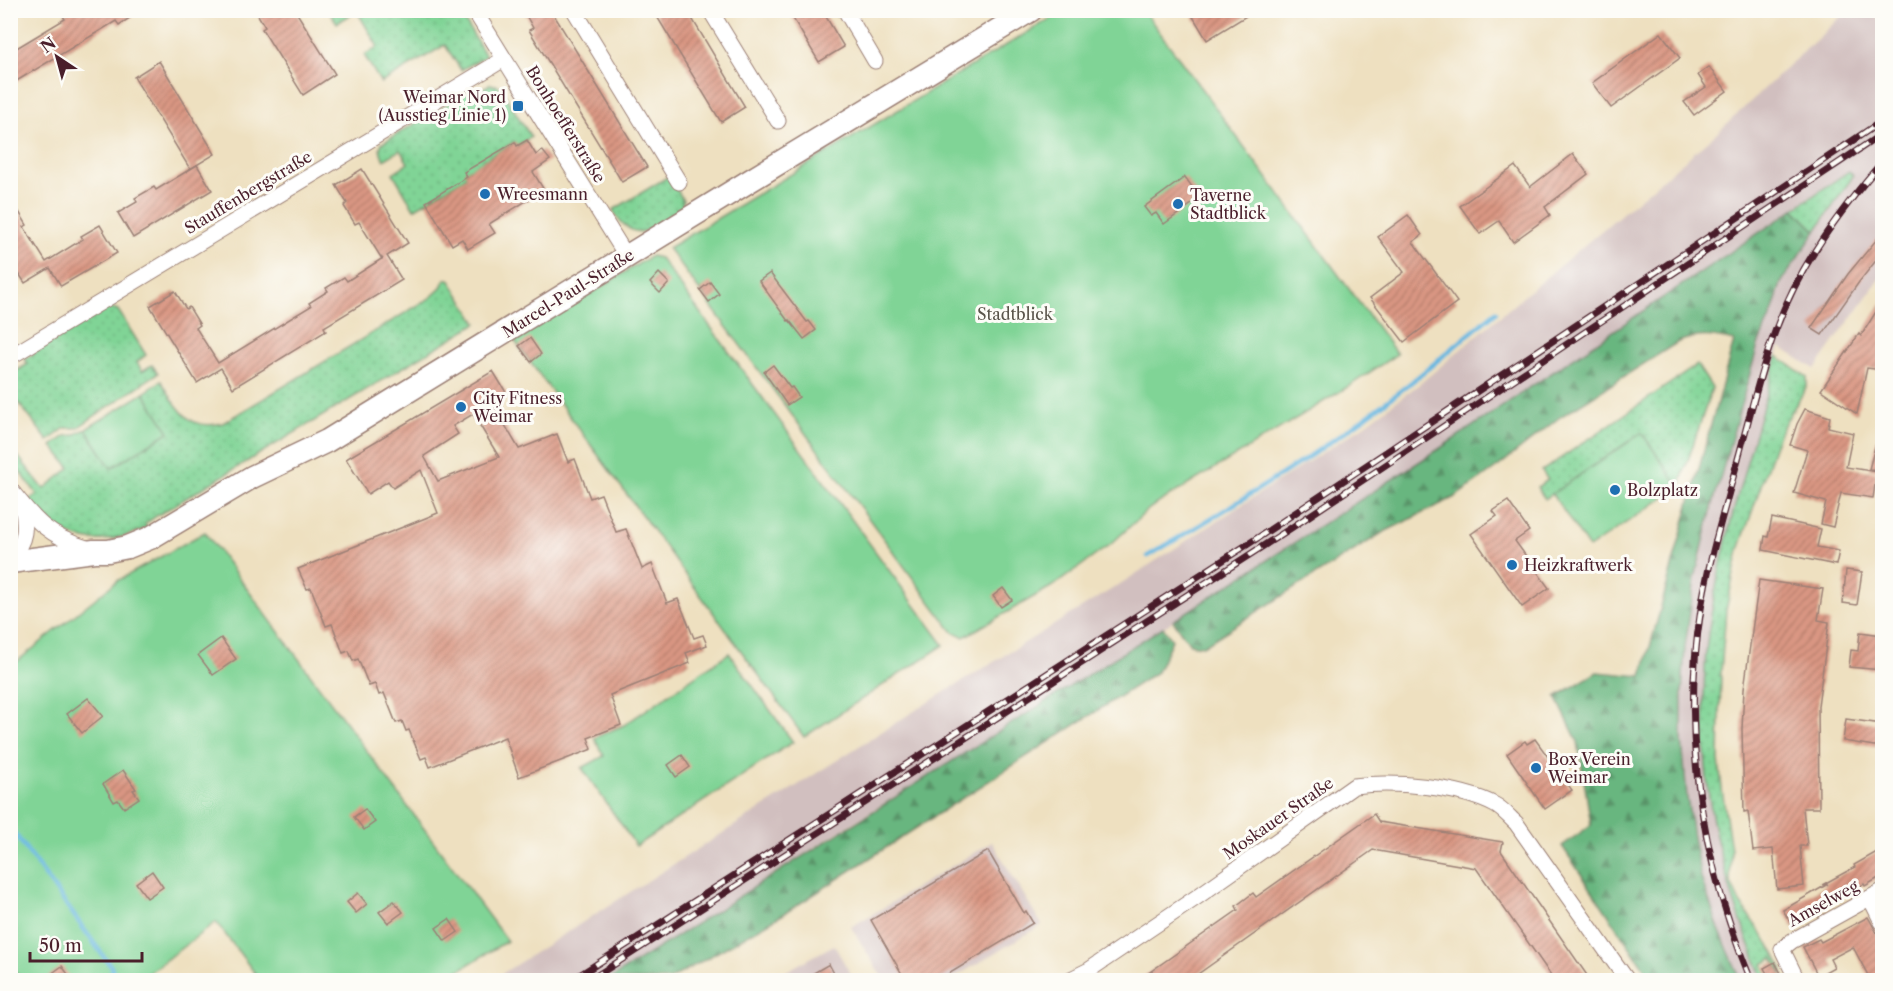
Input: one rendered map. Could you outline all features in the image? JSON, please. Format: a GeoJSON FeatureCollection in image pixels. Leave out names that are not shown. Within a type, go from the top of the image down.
{"type":"FeatureCollection","features":[{"type":"Feature","properties":{"kind":"street","name":"Bonhoefferstraße"},"geometry":{"type":"LineString","coordinates":[[474,10],[627,257]]}},
{"type":"Feature","properties":{"kind":"street"},"geometry":{"type":"LineString","coordinates":[[574,10],[679,182]]}},
{"type":"Feature","properties":{"kind":"street"},"geometry":{"type":"LineString","coordinates":[[710,10],[778,120]]}},
{"type":"Feature","properties":{"kind":"street"},"geometry":{"type":"LineString","coordinates":[[845,10],[875,61]]}},
{"type":"Feature","properties":{"kind":"street","name":"Marcel-Paul-Straße"},"geometry":{"type":"LineString","coordinates":[[10,561],[108,551],[150,538],[273,466],[327,441],[1031,10]]}},
{"type":"Feature","properties":{"kind":"street","name":"Stauffenbergstraße"},"geometry":{"type":"LineString","coordinates":[[10,357],[504,59]]}},
{"type":"Feature","properties":{"kind":"street","name":"Marcel-Paul-Straße"},"geometry":{"type":"LineString","coordinates":[[10,489],[43,528],[66,542],[94,551]]}},
{"type":"Feature","properties":{"kind":"street","name":"Marcel-Paul-Straße"},"geometry":{"type":"LineString","coordinates":[[10,561],[20,548],[26,528],[22,504]]}},
{"type":"Feature","properties":{"kind":"street","name":"Moskauer Straße"},"geometry":{"type":"LineString","coordinates":[[1070,981],[1187,903],[1354,786],[1379,783],[1446,790],[1496,806],[1516,824],[1627,981]]}},
{"type":"Feature","properties":{"kind":"street"},"geometry":{"type":"LineString","coordinates":[[1876,895],[1882,922]]}},
{"type":"Feature","properties":{"kind":"street","name":"Amselweg"},"geometry":{"type":"LineString","coordinates":[[1797,981],[1782,949],[1792,941],[1876,895]]}},
{"type":"Feature","properties":{"kind":"shaded area"},"geometry":{"type":"Polygon","coordinates":[[[1847,11],[1873,11],[1882,24],[1882,275],[1815,369],[1780,347],[1730,525],[1708,636],[1704,681],[1712,816],[1734,901],[1764,980],[1741,980],[1719,929],[1701,878],[1687,797],[1682,740],[1685,647],[1695,578],[1713,504],[1758,345],[1772,313],[1781,283],[1853,177],[1849,171],[1439,449],[1093,673],[851,824],[608,980],[492,980],[919,708],[1117,586],[1362,427],[1422,382],[1715,135],[1847,11]]]}},
{"type":"Feature","properties":{"kind":"shaded area"},"geometry":{"type":"Polygon","coordinates":[[[992,842],[1042,925],[950,980],[884,980],[851,927],[992,842]]]}},
{"type":"Feature","properties":{"kind":"shaded area"},"geometry":{"type":"Polygon","coordinates":[[[834,945],[854,980],[770,980],[834,945]]]}},
{"type":"Feature","properties":{"kind":"green space"},"geometry":{"type":"Polygon","coordinates":[[[329,11],[357,11],[337,23],[329,11]]]}},
{"type":"Feature","properties":{"kind":"green space"},"geometry":{"type":"Polygon","coordinates":[[[357,11],[459,11],[486,56],[461,70],[445,45],[381,83],[364,55],[378,47],[357,11]]]}},
{"type":"Feature","properties":{"kind":"green space","name":"Stadtblick"},"geometry":{"type":"Polygon","coordinates":[[[1063,11],[1144,11],[1397,354],[1150,508],[1111,544],[1056,584],[964,637],[952,631],[668,248],[1063,11]]]}},
{"type":"Feature","properties":{"kind":"green space"},"geometry":{"type":"Polygon","coordinates":[[[490,84],[499,86],[531,137],[517,146],[514,142],[465,172],[467,177],[414,209],[393,173],[408,163],[400,150],[384,160],[380,149],[382,143],[473,89],[475,93],[490,84]]]}},
{"type":"Feature","properties":{"kind":"green space"},"geometry":{"type":"Polygon","coordinates":[[[1849,171],[1853,176],[1816,231],[1794,209],[1849,171]]]}},
{"type":"Feature","properties":{"kind":"green space"},"geometry":{"type":"Polygon","coordinates":[[[669,176],[683,200],[682,209],[654,228],[645,231],[637,232],[629,229],[621,222],[613,210],[669,176]]]}},
{"type":"Feature","properties":{"kind":"green space"},"geometry":{"type":"Polygon","coordinates":[[[1794,209],[1816,231],[1781,283],[1772,313],[1758,345],[1713,504],[1695,578],[1685,647],[1682,740],[1693,837],[1701,878],[1719,929],[1741,980],[1726,980],[1722,975],[1714,980],[1652,980],[1562,846],[1591,825],[1578,742],[1556,697],[1597,672],[1642,676],[1734,341],[1706,337],[1678,342],[1560,417],[1499,466],[1455,497],[1382,533],[1203,646],[1190,644],[1173,621],[1439,449],[1794,209]]]}},
{"type":"Feature","properties":{"kind":"green space"},"geometry":{"type":"Polygon","coordinates":[[[651,256],[660,258],[944,645],[804,737],[514,340],[651,256]]]}},
{"type":"Feature","properties":{"kind":"green space"},"geometry":{"type":"Polygon","coordinates":[[[445,279],[449,279],[477,323],[158,515],[145,524],[147,528],[112,539],[82,539],[55,526],[29,500],[37,494],[11,460],[10,446],[44,489],[70,468],[52,446],[66,436],[86,429],[111,468],[168,432],[144,393],[161,381],[179,408],[192,421],[211,425],[223,423],[430,298],[440,289],[445,279]]]}},
{"type":"Feature","properties":{"kind":"green space"},"geometry":{"type":"Polygon","coordinates":[[[108,307],[118,310],[146,355],[137,362],[142,371],[152,365],[158,373],[77,428],[65,428],[48,441],[11,393],[10,371],[13,373],[28,364],[25,359],[108,307]]]}},
{"type":"Feature","properties":{"kind":"green space"},"geometry":{"type":"Polygon","coordinates":[[[1777,356],[1807,377],[1807,386],[1782,428],[1774,447],[1739,550],[1726,610],[1721,672],[1719,760],[1731,850],[1730,881],[1740,903],[1774,952],[1782,968],[1783,975],[1773,958],[1763,964],[1771,980],[1764,980],[1734,900],[1716,837],[1706,764],[1704,683],[1707,644],[1721,564],[1777,356]]]}},
{"type":"Feature","properties":{"kind":"green space"},"geometry":{"type":"Polygon","coordinates":[[[1697,365],[1712,388],[1679,487],[1641,433],[1545,499],[1537,487],[1548,480],[1542,471],[1697,365]]]}},
{"type":"Feature","properties":{"kind":"green space"},"geometry":{"type":"Polygon","coordinates":[[[144,393],[169,432],[111,468],[86,429],[144,393]]]}},
{"type":"Feature","properties":{"kind":"green space","name":"Bolzplatz"},"geometry":{"type":"Polygon","coordinates":[[[1642,433],[1679,487],[1589,548],[1552,494],[1642,433]]]}},
{"type":"Feature","properties":{"kind":"green space"},"geometry":{"type":"Polygon","coordinates":[[[205,532],[507,941],[443,980],[260,980],[216,922],[139,980],[22,980],[10,965],[10,667],[117,581],[205,532]]]}},
{"type":"Feature","properties":{"kind":"green space"},"geometry":{"type":"Polygon","coordinates":[[[1163,627],[1172,640],[1157,672],[782,915],[669,980],[608,980],[1163,627]]]}},
{"type":"Feature","properties":{"kind":"green space"},"geometry":{"type":"Polygon","coordinates":[[[729,653],[793,742],[636,846],[582,768],[604,756],[594,738],[624,725],[729,653]]]}},
{"type":"Feature","properties":{"kind":"building"},"geometry":{"type":"Polygon","coordinates":[[[72,10],[142,10],[119,25],[116,21],[10,85],[10,52],[65,19],[63,16],[72,10]]]}},
{"type":"Feature","properties":{"kind":"building"},"geometry":{"type":"Polygon","coordinates":[[[255,10],[295,10],[335,74],[303,95],[262,29],[265,27],[255,10]]]}},
{"type":"Feature","properties":{"kind":"building"},"geometry":{"type":"Polygon","coordinates":[[[523,10],[551,10],[647,167],[622,182],[529,30],[533,28],[523,10]]]}},
{"type":"Feature","properties":{"kind":"building"},"geometry":{"type":"Polygon","coordinates":[[[653,10],[687,10],[745,107],[721,122],[653,10]]]}},
{"type":"Feature","properties":{"kind":"building"},"geometry":{"type":"Polygon","coordinates":[[[788,10],[822,10],[844,47],[819,62],[788,10]]]}},
{"type":"Feature","properties":{"kind":"building"},"geometry":{"type":"Polygon","coordinates":[[[1189,10],[1256,10],[1207,40],[1189,10]]]}},
{"type":"Feature","properties":{"kind":"building"},"geometry":{"type":"Polygon","coordinates":[[[1661,33],[1680,58],[1611,108],[1592,83],[1661,33]]]}},
{"type":"Feature","properties":{"kind":"building"},"geometry":{"type":"Polygon","coordinates":[[[159,61],[215,154],[190,169],[134,77],[159,61]]]}},
{"type":"Feature","properties":{"kind":"building"},"geometry":{"type":"Polygon","coordinates":[[[1709,67],[1727,91],[1694,115],[1684,102],[1706,87],[1698,75],[1709,67]]]}},
{"type":"Feature","properties":{"kind":"building"},"geometry":{"type":"Polygon","coordinates":[[[527,140],[536,155],[542,150],[550,160],[533,172],[544,190],[489,224],[495,233],[468,249],[462,239],[452,245],[426,202],[467,177],[464,172],[515,142],[517,146],[527,140]]]}},
{"type":"Feature","properties":{"kind":"building"},"geometry":{"type":"Polygon","coordinates":[[[1573,154],[1588,174],[1545,207],[1550,215],[1513,242],[1499,221],[1480,234],[1460,206],[1515,166],[1530,187],[1573,154]]]}},
{"type":"Feature","properties":{"kind":"building"},"geometry":{"type":"Polygon","coordinates":[[[197,165],[212,190],[133,238],[118,213],[137,202],[135,198],[154,187],[156,190],[197,165]]]}},
{"type":"Feature","properties":{"kind":"building"},"geometry":{"type":"Polygon","coordinates":[[[362,169],[408,243],[387,256],[402,280],[324,327],[326,331],[233,388],[221,368],[197,383],[150,306],[175,291],[186,309],[189,307],[200,325],[196,328],[218,363],[311,306],[309,303],[328,291],[326,288],[344,277],[347,281],[382,259],[359,222],[355,224],[344,206],[347,203],[336,185],[362,169]]]}},
{"type":"Feature","properties":{"kind":"building"},"geometry":{"type":"Polygon","coordinates":[[[1185,177],[1200,198],[1164,224],[1156,213],[1151,216],[1144,207],[1185,177]]]}},
{"type":"Feature","properties":{"kind":"building"},"geometry":{"type":"Polygon","coordinates":[[[10,197],[27,225],[24,227],[46,262],[83,239],[81,236],[100,225],[117,253],[61,286],[50,268],[25,283],[10,260],[10,197]]]}},
{"type":"Feature","properties":{"kind":"building"},"geometry":{"type":"Polygon","coordinates":[[[1408,215],[1422,235],[1413,242],[1457,302],[1404,342],[1370,298],[1404,272],[1378,237],[1408,215]]]}},
{"type":"Feature","properties":{"kind":"building"},"geometry":{"type":"Polygon","coordinates":[[[1882,233],[1882,253],[1822,335],[1811,328],[1848,274],[1882,233]]]}},
{"type":"Feature","properties":{"kind":"building"},"geometry":{"type":"Polygon","coordinates":[[[659,273],[669,283],[660,293],[650,283],[659,273]]]}},
{"type":"Feature","properties":{"kind":"building"},"geometry":{"type":"Polygon","coordinates":[[[770,273],[807,322],[809,321],[816,330],[804,339],[759,281],[770,273]]]}},
{"type":"Feature","properties":{"kind":"building"},"geometry":{"type":"Polygon","coordinates":[[[710,282],[719,294],[709,302],[700,290],[710,282]]]}},
{"type":"Feature","properties":{"kind":"building"},"geometry":{"type":"Polygon","coordinates":[[[1882,302],[1882,370],[1867,368],[1857,414],[1821,390],[1859,334],[1861,336],[1882,302]]]}},
{"type":"Feature","properties":{"kind":"building"},"geometry":{"type":"Polygon","coordinates":[[[530,338],[541,354],[531,362],[519,346],[530,338]]]}},
{"type":"Feature","properties":{"kind":"building"},"geometry":{"type":"Polygon","coordinates":[[[773,365],[799,397],[787,405],[764,372],[773,365]]]}},
{"type":"Feature","properties":{"kind":"building"},"geometry":{"type":"Polygon","coordinates":[[[493,371],[507,394],[492,403],[519,449],[557,434],[568,462],[575,459],[590,498],[601,494],[616,532],[626,529],[642,569],[652,564],[667,603],[678,599],[694,638],[703,635],[707,645],[686,653],[690,663],[610,695],[621,725],[588,738],[592,749],[519,777],[505,737],[430,767],[426,757],[421,759],[409,730],[406,731],[402,721],[396,723],[384,693],[379,695],[375,684],[369,686],[358,659],[353,661],[349,651],[343,653],[332,624],[326,626],[311,588],[307,589],[298,569],[438,513],[421,470],[393,488],[388,481],[368,494],[346,459],[493,371]],[[473,414],[453,426],[458,434],[424,456],[438,481],[499,457],[473,414]]]}},
{"type":"Feature","properties":{"kind":"building"},"geometry":{"type":"Polygon","coordinates":[[[1805,409],[1830,417],[1828,427],[1853,433],[1846,467],[1877,472],[1873,498],[1841,493],[1833,527],[1821,524],[1826,502],[1794,493],[1807,450],[1790,445],[1805,409]]]}},
{"type":"Feature","properties":{"kind":"building"},"geometry":{"type":"Polygon","coordinates":[[[1879,432],[1882,433],[1882,470],[1869,469],[1879,432]]]}},
{"type":"Feature","properties":{"kind":"building","name":"Heizkraftwerk"},"geometry":{"type":"Polygon","coordinates":[[[1508,501],[1529,531],[1515,541],[1549,588],[1522,607],[1471,534],[1497,516],[1493,511],[1508,501]]]}},
{"type":"Feature","properties":{"kind":"building"},"geometry":{"type":"Polygon","coordinates":[[[1772,518],[1821,529],[1817,547],[1839,551],[1836,565],[1763,550],[1765,536],[1768,537],[1772,518]]]}},
{"type":"Feature","properties":{"kind":"building"},"geometry":{"type":"Polygon","coordinates":[[[1846,570],[1862,572],[1857,605],[1843,603],[1846,570]]]}},
{"type":"Feature","properties":{"kind":"building"},"geometry":{"type":"Polygon","coordinates":[[[1759,580],[1823,589],[1818,620],[1829,622],[1818,706],[1819,808],[1803,808],[1807,846],[1800,846],[1804,886],[1777,889],[1773,849],[1753,851],[1748,811],[1744,812],[1742,729],[1744,689],[1759,580]]]}},
{"type":"Feature","properties":{"kind":"building"},"geometry":{"type":"Polygon","coordinates":[[[1003,588],[1012,600],[1001,607],[993,596],[1003,588]]]}},
{"type":"Feature","properties":{"kind":"building"},"geometry":{"type":"Polygon","coordinates":[[[1860,632],[1882,635],[1882,670],[1849,667],[1851,650],[1858,651],[1860,632]]]}},
{"type":"Feature","properties":{"kind":"building"},"geometry":{"type":"Polygon","coordinates":[[[221,638],[236,659],[213,675],[198,655],[221,638]]]}},
{"type":"Feature","properties":{"kind":"building"},"geometry":{"type":"Polygon","coordinates":[[[88,698],[103,716],[82,733],[67,714],[88,698]]]}},
{"type":"Feature","properties":{"kind":"building"},"geometry":{"type":"Polygon","coordinates":[[[1846,719],[1882,724],[1882,745],[1874,746],[1843,741],[1846,719]]]}},
{"type":"Feature","properties":{"kind":"building","name":"Box Verein Weimar"},"geometry":{"type":"Polygon","coordinates":[[[1535,739],[1572,790],[1545,809],[1507,754],[1525,741],[1527,744],[1535,739]]]}},
{"type":"Feature","properties":{"kind":"building"},"geometry":{"type":"Polygon","coordinates":[[[682,755],[690,767],[676,777],[668,765],[682,755]]]}},
{"type":"Feature","properties":{"kind":"building"},"geometry":{"type":"Polygon","coordinates":[[[123,770],[136,789],[133,790],[139,798],[124,808],[118,800],[114,802],[103,784],[123,770]]]}},
{"type":"Feature","properties":{"kind":"building"},"geometry":{"type":"Polygon","coordinates":[[[365,809],[375,822],[364,830],[354,817],[365,809]]]}},
{"type":"Feature","properties":{"kind":"building"},"geometry":{"type":"Polygon","coordinates":[[[1374,814],[1379,822],[1503,842],[1501,851],[1591,981],[1555,981],[1476,868],[1373,850],[1188,981],[1137,981],[1238,910],[1236,906],[1253,893],[1256,897],[1374,814]]]}},
{"type":"Feature","properties":{"kind":"building"},"geometry":{"type":"Polygon","coordinates":[[[1882,849],[1882,876],[1806,915],[1808,918],[1793,927],[1783,910],[1882,849]]]}},
{"type":"Feature","properties":{"kind":"building"},"geometry":{"type":"Polygon","coordinates":[[[988,851],[1024,913],[1026,911],[1033,923],[937,981],[906,981],[871,920],[988,851]]]}},
{"type":"Feature","properties":{"kind":"building"},"geometry":{"type":"Polygon","coordinates":[[[152,871],[163,887],[147,898],[136,883],[152,871]]]}},
{"type":"Feature","properties":{"kind":"building"},"geometry":{"type":"Polygon","coordinates":[[[358,893],[367,904],[356,913],[347,902],[358,893]]]}},
{"type":"Feature","properties":{"kind":"building"},"geometry":{"type":"Polygon","coordinates":[[[394,901],[403,912],[388,923],[379,912],[394,901]]]}},
{"type":"Feature","properties":{"kind":"building"},"geometry":{"type":"Polygon","coordinates":[[[1868,917],[1882,942],[1882,981],[1871,981],[1853,947],[1830,959],[1834,967],[1818,976],[1803,947],[1819,939],[1821,942],[1868,917]]]}},
{"type":"Feature","properties":{"kind":"building"},"geometry":{"type":"Polygon","coordinates":[[[449,919],[458,932],[445,941],[436,928],[449,919]]]}},
{"type":"Feature","properties":{"kind":"building"},"geometry":{"type":"Polygon","coordinates":[[[1775,962],[1785,981],[1771,981],[1764,968],[1775,962]]]}},
{"type":"Feature","properties":{"kind":"building"},"geometry":{"type":"Polygon","coordinates":[[[829,964],[838,981],[800,981],[829,964]]]}},
{"type":"Feature","properties":{"kind":"building"},"geometry":{"type":"Polygon","coordinates":[[[62,966],[73,981],[42,981],[62,966]]]}},
{"type":"Feature","properties":{"kind":"waterway"},"geometry":{"type":"LineString","coordinates":[[1148,556],[1247,497],[1343,434],[1404,388],[1496,312]]}},
{"type":"Feature","properties":{"kind":"waterway"},"geometry":{"type":"LineString","coordinates":[[10,827],[112,968],[112,980]]}},
{"type":"Feature","properties":{"kind":"railway"},"geometry":{"type":"LineString","coordinates":[[572,980],[1259,537],[1882,121]]}},
{"type":"Feature","properties":{"kind":"railway"},"geometry":{"type":"LineString","coordinates":[[590,980],[1291,528],[1882,134]]}},
{"type":"Feature","properties":{"kind":"railway"},"geometry":{"type":"LineString","coordinates":[[1751,980],[1720,890],[1708,844],[1700,798],[1693,704],[1695,657],[1704,590],[1756,393],[1770,345],[1785,306],[1808,262],[1836,220],[1882,162]]}},
{"type":"Feature","properties":{"kind":"place","name":"Weimar Nord (Ausstieg Linie 1)"},"geometry":{"type":"Point","coordinates":[518,106]}},
{"type":"Feature","properties":{"kind":"place","name":"Wreesmann"},"geometry":{"type":"Point","coordinates":[485,194]}},
{"type":"Feature","properties":{"kind":"place","name":"Taverne Stadtblick"},"geometry":{"type":"Point","coordinates":[1178,204]}},
{"type":"Feature","properties":{"kind":"place","name":"City Fitness Weimar"},"geometry":{"type":"Point","coordinates":[461,407]}},
{"type":"Feature","properties":{"kind":"place","name":"Bolzplatz"},"geometry":{"type":"Point","coordinates":[1615,490]}},
{"type":"Feature","properties":{"kind":"place","name":"Heizkraftwerk"},"geometry":{"type":"Point","coordinates":[1512,565]}},
{"type":"Feature","properties":{"kind":"place","name":"Box Verein Weimar"},"geometry":{"type":"Point","coordinates":[1536,768]}}]}
